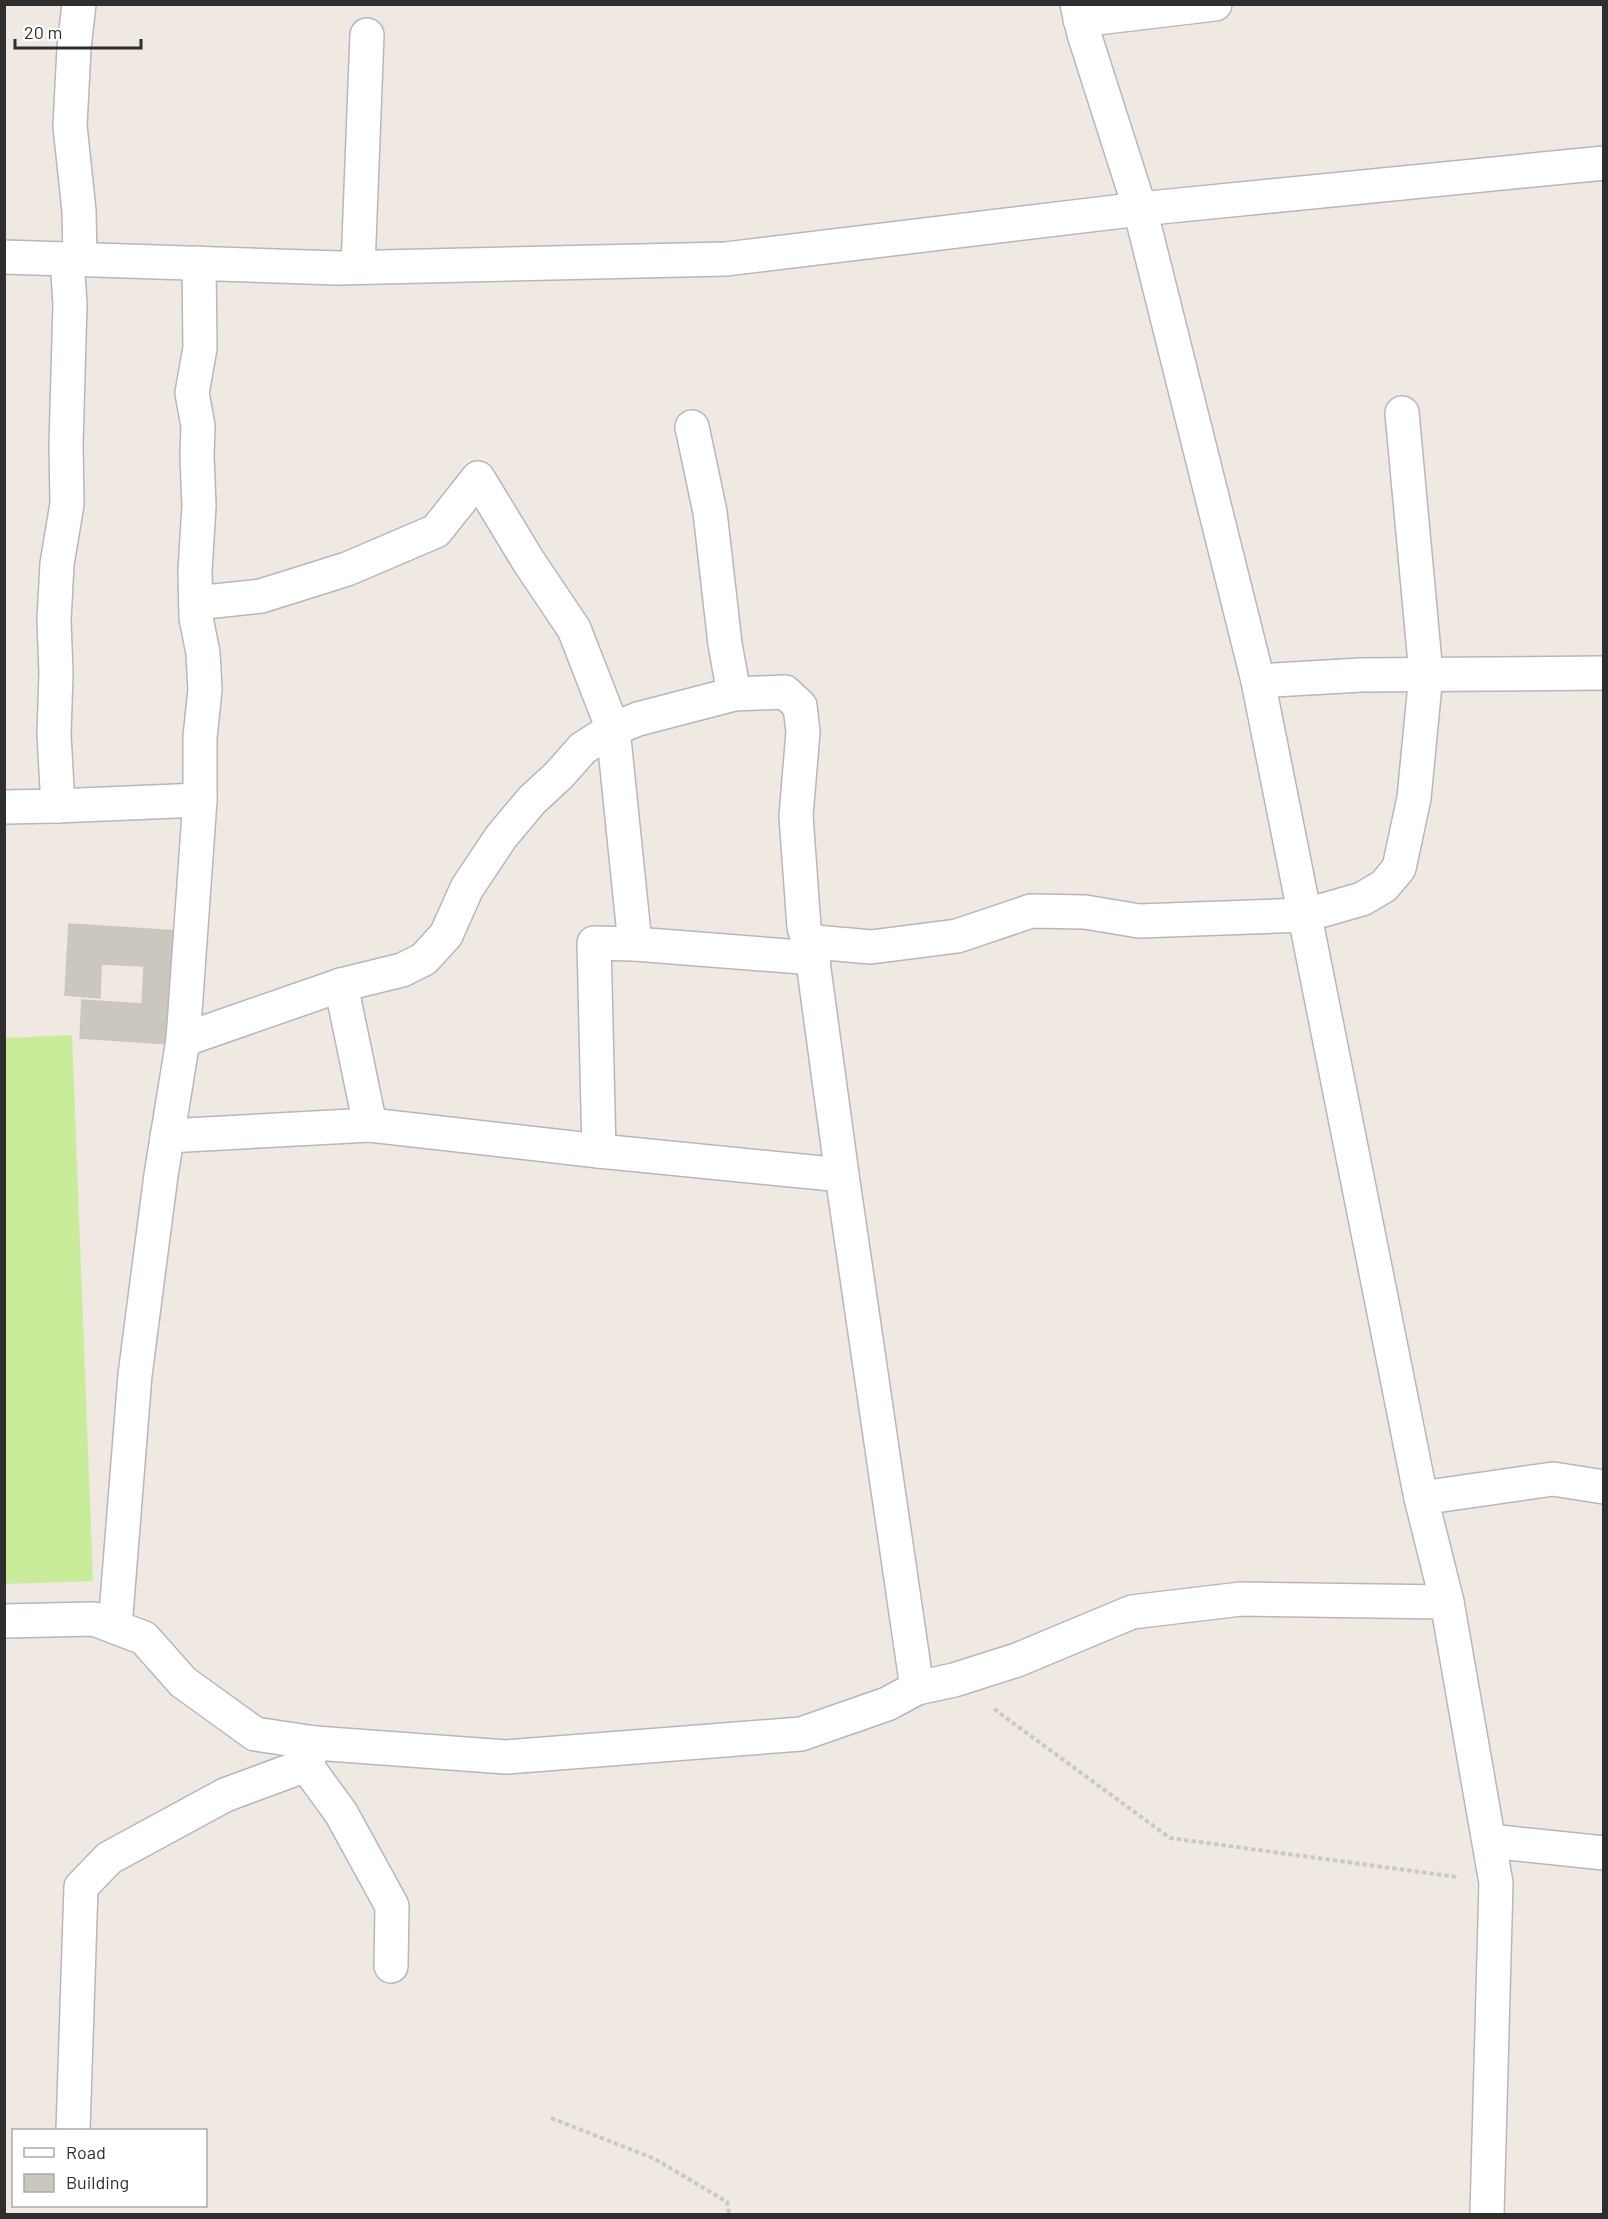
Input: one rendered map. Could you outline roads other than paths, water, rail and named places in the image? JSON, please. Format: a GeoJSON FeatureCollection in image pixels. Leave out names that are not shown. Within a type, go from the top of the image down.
{"type":"FeatureCollection","features":[{"type":"Feature","properties":{"kind":"street"},"geometry":{"type":"LineString","coordinates":[[56,806],[54,620],[57,564],[67,504],[66,444],[70,304],[79,212],[70,126],[79,4]]}},
{"type":"Feature","properties":{"kind":"street"},"geometry":{"type":"LineString","coordinates":[[1215,4],[1078,12],[1140,209],[1258,681],[1421,1498],[1447,1602],[1496,1883],[1487,2214]]}},
{"type":"Feature","properties":{"kind":"street"},"geometry":{"type":"LineString","coordinates":[[358,267],[367,35]]}},
{"type":"Feature","properties":{"kind":"street"},"geometry":{"type":"LineString","coordinates":[[4,257],[358,267],[726,259],[1140,209],[1604,163]]}},
{"type":"Feature","properties":{"kind":"street"},"geometry":{"type":"LineString","coordinates":[[115,1627],[135,1375],[167,1136],[183,1040],[200,800],[200,737],[205,690],[203,653],[196,618],[195,571],[199,506],[196,456],[198,426],[192,393],[200,348],[199,263]]}},
{"type":"Feature","properties":{"kind":"street"},"geometry":{"type":"LineString","coordinates":[[599,1151],[594,943],[812,949],[871,947],[957,936],[1031,911],[1085,912],[1139,921],[1306,915],[1362,899],[1384,886],[1399,868],[1414,798],[1426,674],[1402,413]]}},
{"type":"Feature","properties":{"kind":"street"},"geometry":{"type":"LineString","coordinates":[[692,427],[710,512],[725,644],[734,694]]}},
{"type":"Feature","properties":{"kind":"street"},"geometry":{"type":"LineString","coordinates":[[196,603],[261,596],[347,569],[436,531],[478,478],[529,562],[574,629],[613,729],[635,944]]}},
{"type":"Feature","properties":{"kind":"street"},"geometry":{"type":"LineString","coordinates":[[1258,681],[1361,675],[1604,673]]}},
{"type":"Feature","properties":{"kind":"street"},"geometry":{"type":"LineString","coordinates":[[183,1040],[341,985],[402,970],[424,959],[446,935],[467,888],[501,837],[532,800],[583,748],[613,729],[638,719],[734,694],[785,692],[800,706],[803,732],[796,816],[804,927],[812,949],[842,1175],[917,1688]]}},
{"type":"Feature","properties":{"kind":"street"},"geometry":{"type":"LineString","coordinates":[[4,807],[200,800]]}},
{"type":"Feature","properties":{"kind":"street"},"geometry":{"type":"LineString","coordinates":[[341,985],[370,1125]]}},
{"type":"Feature","properties":{"kind":"street"},"geometry":{"type":"LineString","coordinates":[[167,1136],[370,1125],[842,1175]]}},
{"type":"Feature","properties":{"kind":"street"},"geometry":{"type":"LineString","coordinates":[[1421,1498],[1553,1479],[1604,1487]]}},
{"type":"Feature","properties":{"kind":"street"},"geometry":{"type":"LineString","coordinates":[[4,1621],[94,1619],[144,1638],[183,1682],[255,1734],[311,1754],[506,1757],[801,1734],[887,1704],[917,1688],[954,1680],[1017,1660],[1132,1612],[1241,1599],[1447,1602]]}},
{"type":"Feature","properties":{"kind":"street"},"geometry":{"type":"LineString","coordinates":[[311,1754],[392,1906],[391,1966]]}},
{"type":"Feature","properties":{"kind":"street"},"geometry":{"type":"LineString","coordinates":[[73,2129],[81,1887],[109,1858],[225,1795],[311,1754]]}},
{"type":"Feature","properties":{"kind":"street"},"geometry":{"type":"LineString","coordinates":[[1490,1841],[1604,1853]]}}]}
